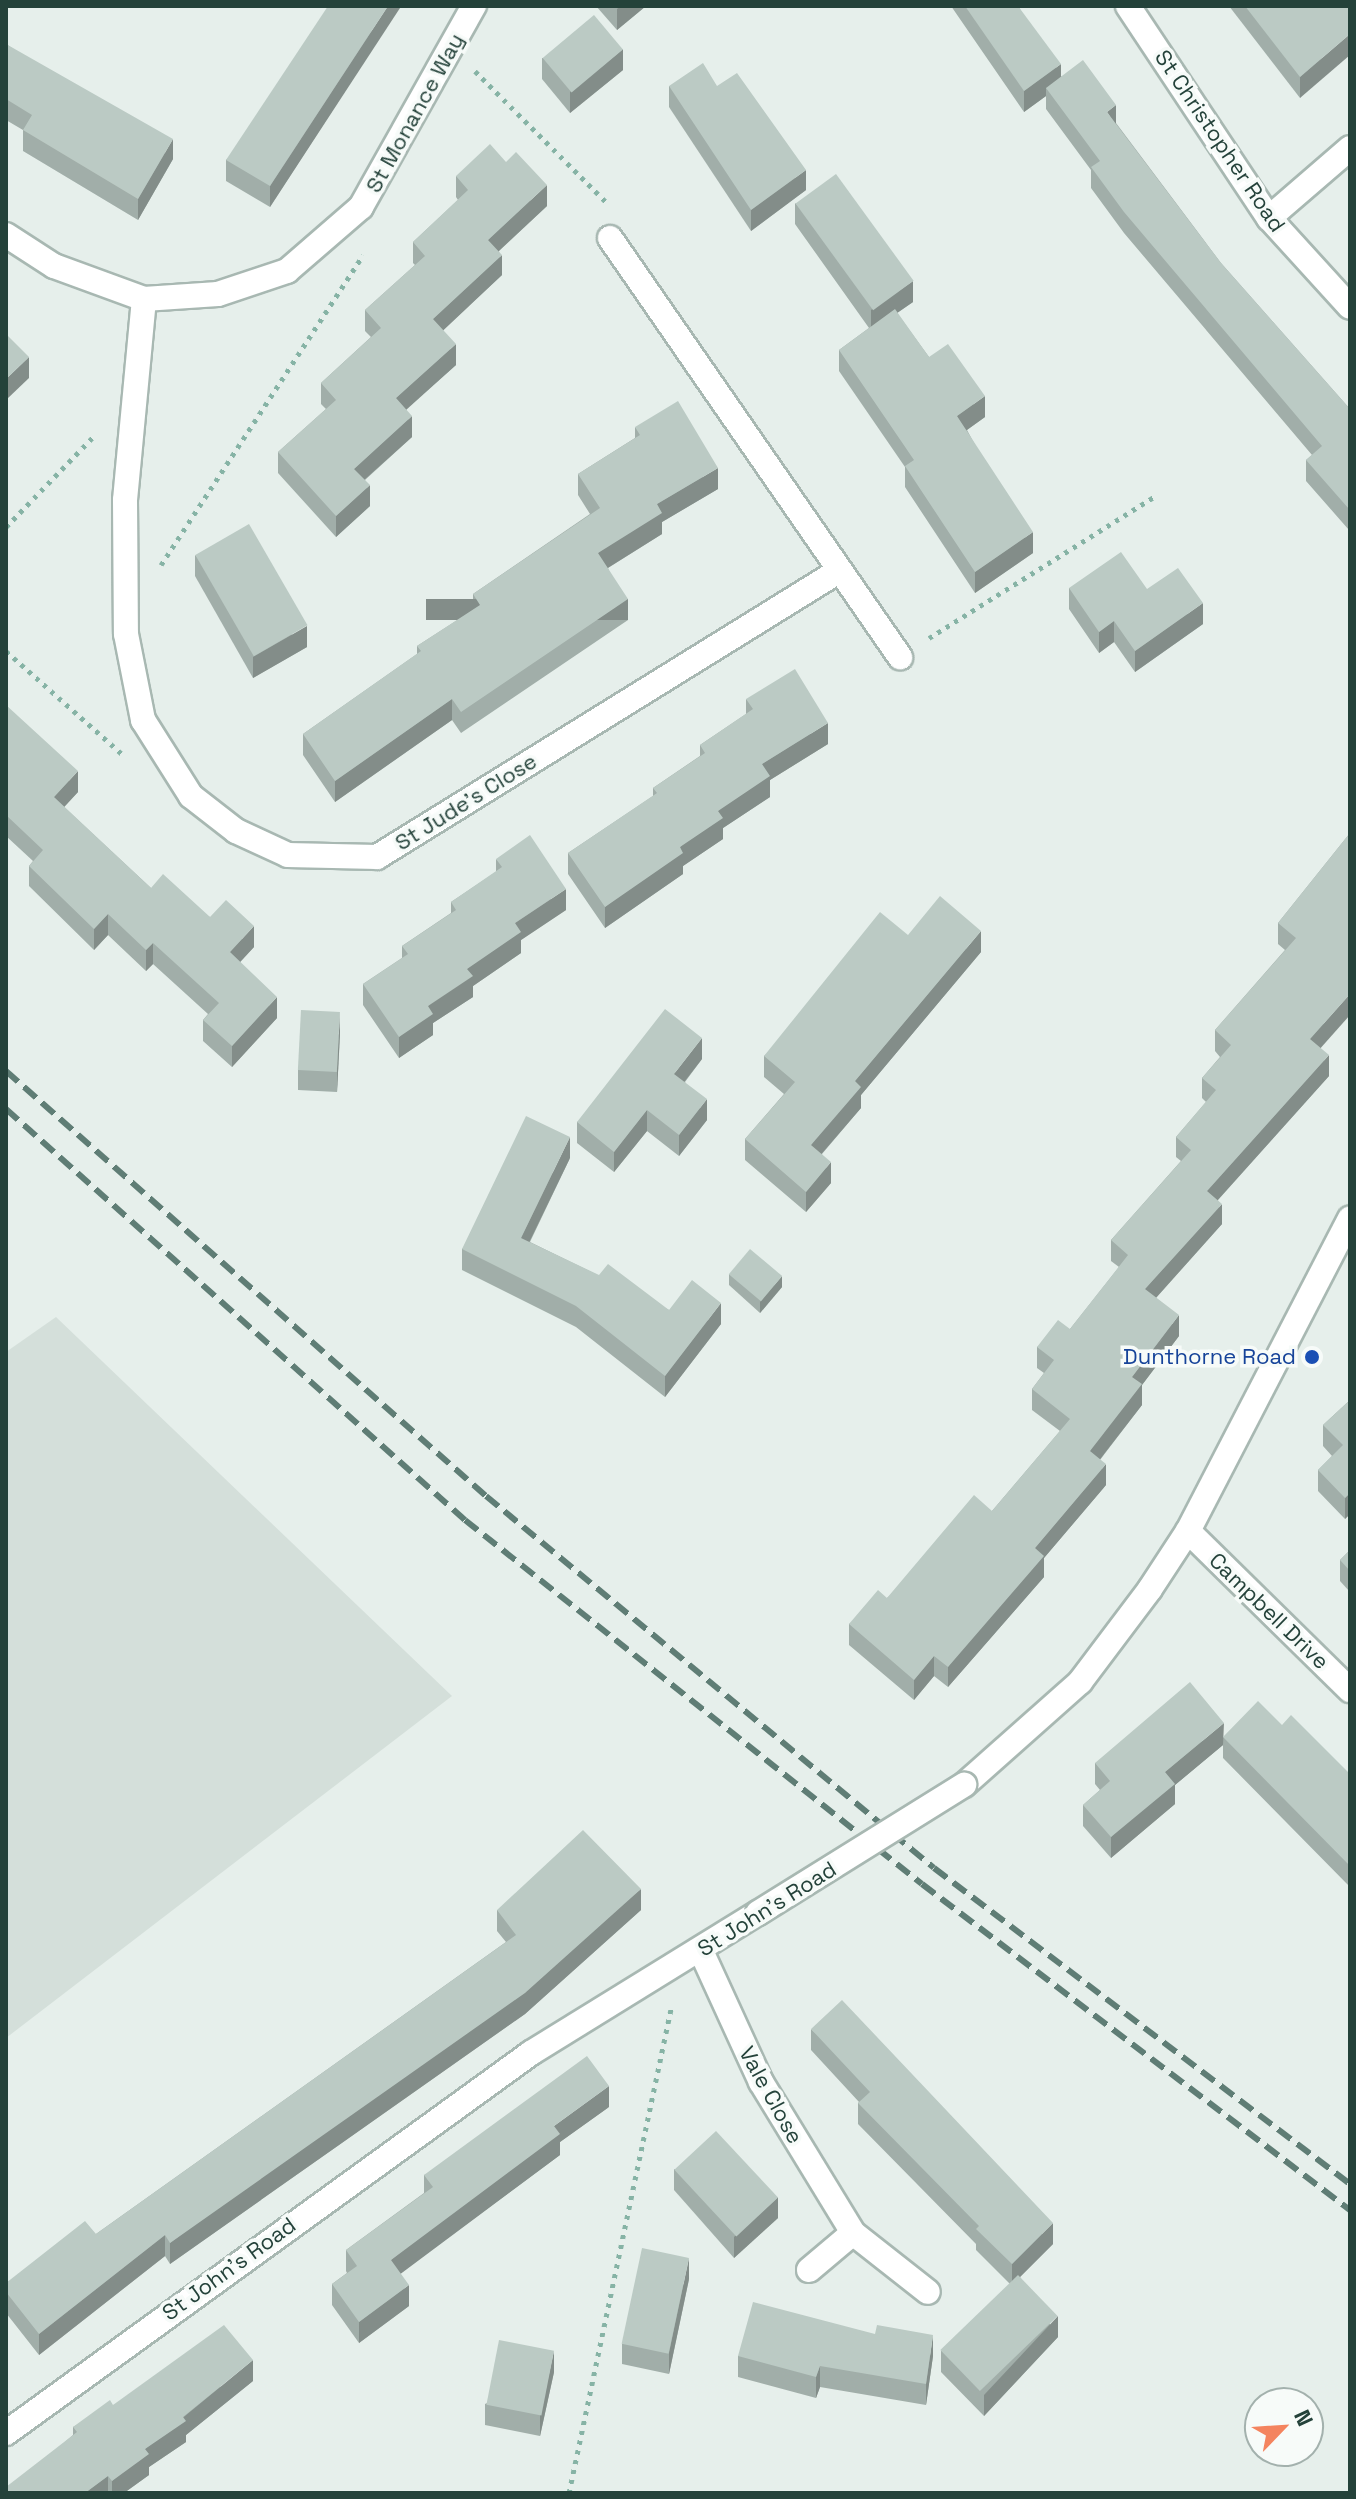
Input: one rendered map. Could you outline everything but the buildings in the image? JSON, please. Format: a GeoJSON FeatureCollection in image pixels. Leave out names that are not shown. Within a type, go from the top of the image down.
{"type":"FeatureCollection","features":[{"type":"Feature","properties":{"kind":"street","name":"St Monance Way"},"geometry":{"type":"LineString","coordinates":[[6,235],[54,266],[144,299],[218,294],[287,271],[361,207],[474,6]]}},
{"type":"Feature","properties":{"kind":"street","name":"St Christopher Road"},"geometry":{"type":"LineString","coordinates":[[1128,6],[1269,218],[1350,307]]}},
{"type":"Feature","properties":{"kind":"street"},"geometry":{"type":"LineString","coordinates":[[1269,218],[1350,148]]}},
{"type":"Feature","properties":{"kind":"street"},"geometry":{"type":"LineString","coordinates":[[610,238],[706,373],[837,572],[900,657]]}},
{"type":"Feature","properties":{"kind":"street","name":"St Jude's Close"},"geometry":{"type":"LineString","coordinates":[[144,299],[125,500],[126,634],[143,720],[191,796],[236,831],[288,855],[377,857],[837,572]]}},
{"type":"Feature","properties":{"kind":"street","name":"St John's Road"},"geometry":{"type":"LineString","coordinates":[[6,2433],[531,2053],[701,1951],[964,1785],[1080,1682],[1188,1531],[1350,1219]]}},
{"type":"Feature","properties":{"kind":"street","name":"Campbell Drive"},"geometry":{"type":"LineString","coordinates":[[1188,1531],[1350,1690]]}},
{"type":"Feature","properties":{"kind":"street","name":"Vale Close"},"geometry":{"type":"LineString","coordinates":[[701,1951],[761,2082],[853,2233],[928,2292]]}},
{"type":"Feature","properties":{"kind":"street"},"geometry":{"type":"LineString","coordinates":[[809,2270],[853,2233]]}},
{"type":"Feature","properties":{"kind":"path"},"geometry":{"type":"LineString","coordinates":[[451,48],[617,213],[610,238]]}},
{"type":"Feature","properties":{"kind":"path"},"geometry":{"type":"LineString","coordinates":[[126,597],[149,583],[378,232],[361,207]]}},
{"type":"Feature","properties":{"kind":"path"},"geometry":{"type":"LineString","coordinates":[[6,527],[135,394]]}},
{"type":"Feature","properties":{"kind":"path"},"geometry":{"type":"LineString","coordinates":[[900,657],[1155,496]]}},
{"type":"Feature","properties":{"kind":"path"},"geometry":{"type":"LineString","coordinates":[[6,651],[119,753],[169,764]]}},
{"type":"Feature","properties":{"kind":"path"},"geometry":{"type":"LineString","coordinates":[[569,2493],[601,2324],[670,2016],[674,1966]]}},
{"type":"Feature","properties":{"kind":"shaded area"},"geometry":{"type":"Polygon","coordinates":[[[56,1317],[452,1696],[6,2038],[6,1352],[56,1317]]]}},
{"type":"Feature","properties":{"kind":"railway"},"geometry":{"type":"LineString","coordinates":[[6,1071],[486,1496],[934,1868],[1350,2184]]}},
{"type":"Feature","properties":{"kind":"railway"},"geometry":{"type":"LineString","coordinates":[[6,1109],[465,1520],[922,1884],[1350,2210]]}},
{"type":"Feature","properties":{"kind":"place","name":"Dunthorne Road"},"geometry":{"type":"Point","coordinates":[1312,1357]}}]}
